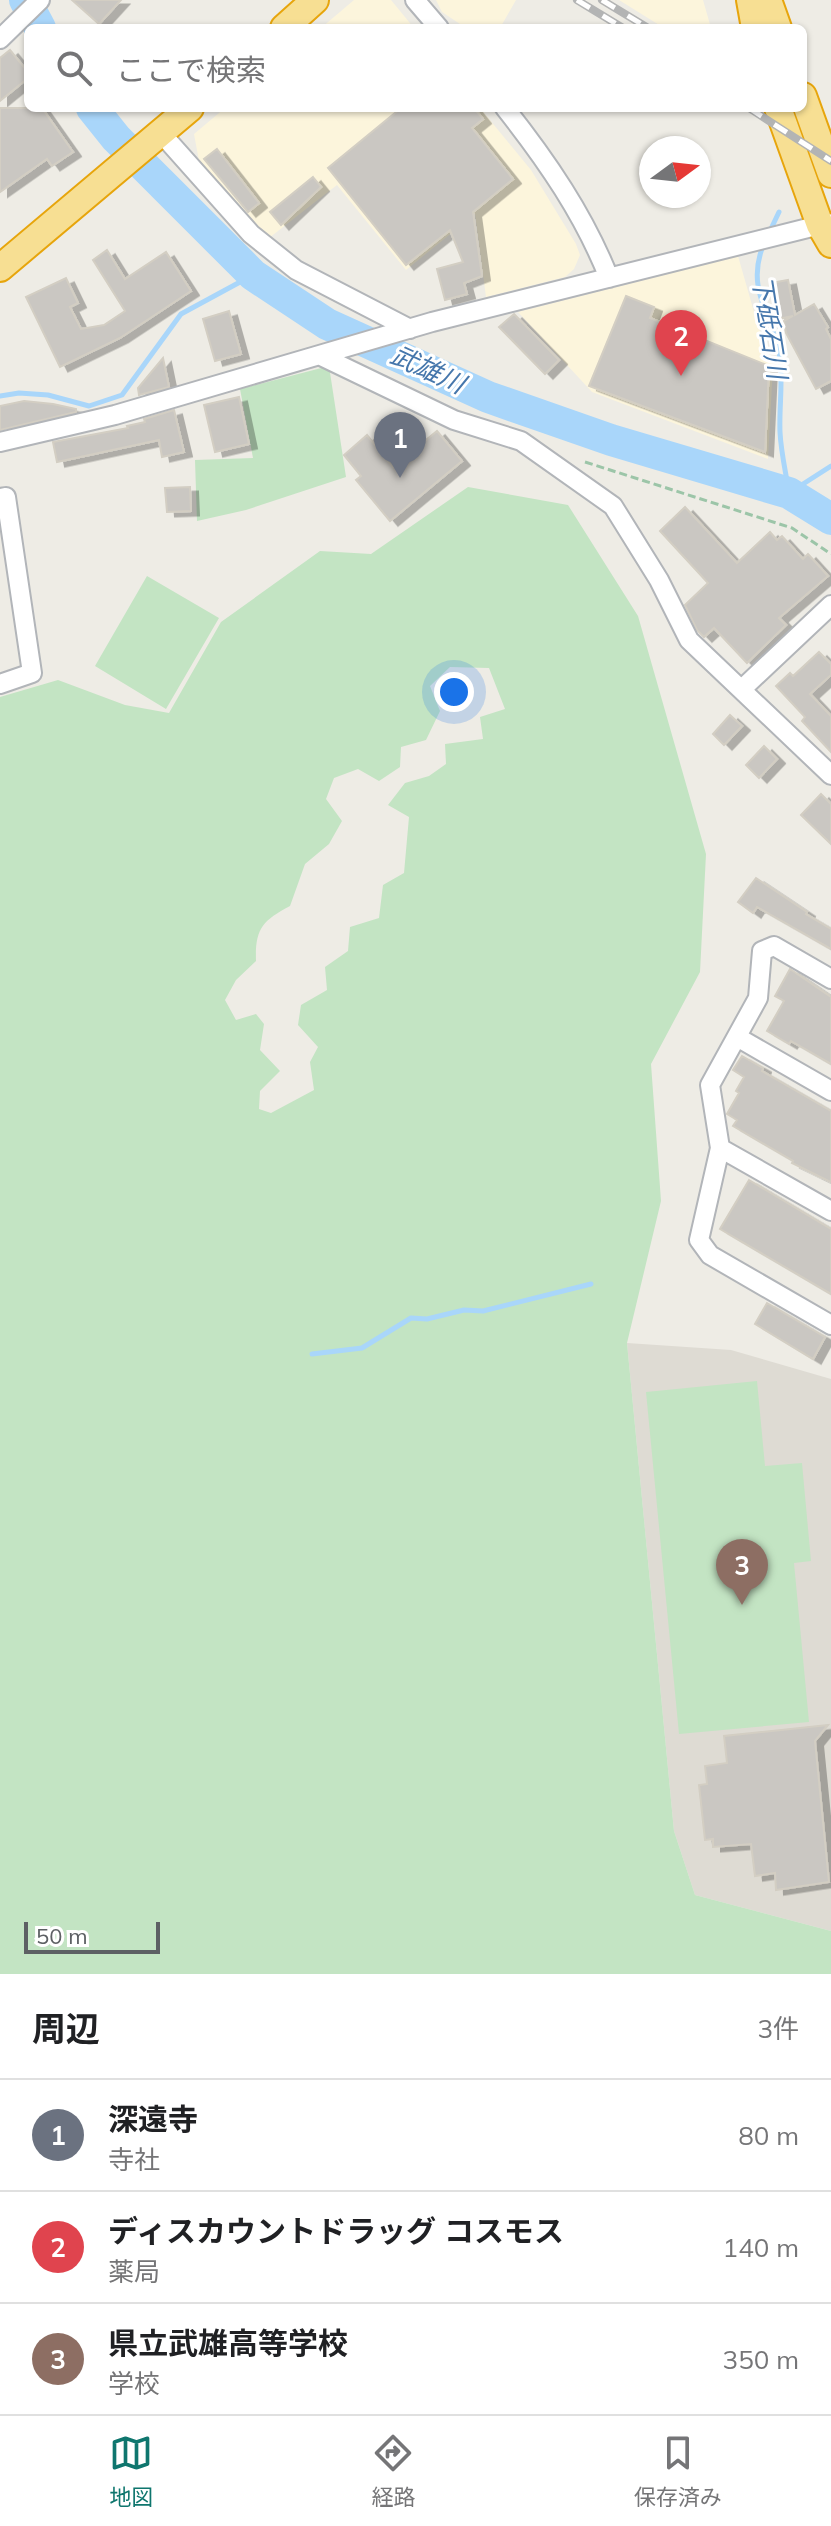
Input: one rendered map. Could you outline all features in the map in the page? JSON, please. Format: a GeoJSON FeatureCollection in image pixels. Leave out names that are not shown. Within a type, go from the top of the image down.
{"type":"FeatureCollection","features":[{"type":"Feature","properties":{"kind":"highway"},"geometry":{"type":"LineString","coordinates":[[288,24],[315,0]]}},
{"type":"Feature","properties":{"kind":"highway"},"geometry":{"type":"LineString","coordinates":[[807,107],[831,174]]}},
{"type":"Feature","properties":{"kind":"highway"},"geometry":{"type":"LineString","coordinates":[[0,268],[185,112]]}},
{"type":"Feature","properties":{"kind":"highway"},"geometry":{"type":"LineString","coordinates":[[780,112],[827,230]]}},
{"type":"Feature","properties":{"kind":"street"},"geometry":{"type":"LineString","coordinates":[[6,33],[40,0]]}},
{"type":"Feature","properties":{"kind":"street"},"geometry":{"type":"LineString","coordinates":[[415,0],[436,24]]}},
{"type":"Feature","properties":{"kind":"street"},"geometry":{"type":"LineString","coordinates":[[508,112],[539,150],[592,235],[609,278]]}},
{"type":"Feature","properties":{"kind":"street"},"geometry":{"type":"LineString","coordinates":[[161,133],[251,234],[296,270],[410,329]]}},
{"type":"Feature","properties":{"kind":"street"},"geometry":{"type":"LineString","coordinates":[[0,442],[115,415],[410,329],[779,235],[827,230]]}},
{"type":"Feature","properties":{"kind":"street"},"geometry":{"type":"LineString","coordinates":[[328,354],[454,420],[521,441],[613,506],[659,580],[689,640],[830,771]]}},
{"type":"Feature","properties":{"kind":"street"},"geometry":{"type":"LineString","coordinates":[[0,498],[6,497],[32,673],[0,684]]}},
{"type":"Feature","properties":{"kind":"street"},"geometry":{"type":"LineString","coordinates":[[742,689],[831,605]]}},
{"type":"Feature","properties":{"kind":"street"},"geometry":{"type":"LineString","coordinates":[[831,979],[774,946],[762,951],[758,998],[710,1085],[720,1148],[699,1240],[710,1255],[831,1325]]}},
{"type":"Feature","properties":{"kind":"street"},"geometry":{"type":"LineString","coordinates":[[737,1037],[831,1091]]}},
{"type":"Feature","properties":{"kind":"street"},"geometry":{"type":"LineString","coordinates":[[720,1148],[831,1211]]}},
{"type":"Feature","properties":{"kind":"path"},"geometry":{"type":"LineString","coordinates":[[576,459],[792,528],[831,554]]}},
{"type":"Feature","properties":{"kind":"shaded area"},"geometry":{"type":"Polygon","coordinates":[[[354,0],[391,0],[411,24],[326,24],[354,0]]]}},
{"type":"Feature","properties":{"kind":"shaded area"},"geometry":{"type":"Polygon","coordinates":[[[436,0],[516,0],[502,24],[460,24],[442,12],[436,0]]]}},
{"type":"Feature","properties":{"kind":"shaded area"},"geometry":{"type":"Polygon","coordinates":[[[619,0],[703,0],[710,24],[658,24],[619,0]]]}},
{"type":"Feature","properties":{"kind":"shaded area"},"geometry":{"type":"Polygon","coordinates":[[[220,112],[483,112],[531,170],[580,255],[574,269],[565,277],[486,297],[475,214],[406,270],[337,185],[269,238],[239,211],[199,161],[194,134],[220,112]]]}},
{"type":"Feature","properties":{"kind":"shaded area"},"geometry":{"type":"Polygon","coordinates":[[[738,256],[773,366],[768,459],[592,392],[518,312],[738,256]]]}},
{"type":"Feature","properties":{"kind":"shaded area"},"geometry":{"type":"Polygon","coordinates":[[[627,1343],[731,1350],[831,1379],[831,1931],[695,1895],[674,1831],[627,1343]]]}},
{"type":"Feature","properties":{"kind":"green space"},"geometry":{"type":"Polygon","coordinates":[[[329,366],[346,477],[246,510],[197,521],[195,460],[253,458],[240,389],[329,366]]]}},
{"type":"Feature","properties":{"kind":"green space"},"geometry":{"type":"Polygon","coordinates":[[[468,487],[568,505],[638,616],[706,854],[700,972],[651,1064],[661,1201],[627,1343],[674,1831],[695,1895],[831,1931],[831,1974],[0,1974],[0,697],[58,680],[125,705],[169,713],[221,622],[320,551],[371,554],[468,487]],[[450,667],[430,686],[440,711],[426,740],[401,747],[400,767],[379,781],[358,769],[334,778],[326,799],[342,821],[329,844],[305,864],[290,906],[262,927],[257,941],[256,961],[236,980],[225,1000],[236,1020],[256,1014],[264,1024],[260,1050],[280,1071],[260,1091],[259,1109],[271,1113],[314,1090],[310,1062],[318,1047],[298,1025],[301,1005],[327,990],[325,967],[348,951],[350,927],[379,918],[383,885],[404,873],[409,817],[388,805],[405,783],[429,776],[446,764],[445,744],[483,739],[480,717],[505,709],[489,668],[450,667]]]}},
{"type":"Feature","properties":{"kind":"green space"},"geometry":{"type":"Polygon","coordinates":[[[147,576],[219,618],[166,709],[95,666],[147,576]]]}},
{"type":"Feature","properties":{"kind":"green space"},"geometry":{"type":"Polygon","coordinates":[[[757,1381],[765,1466],[802,1463],[811,1561],[794,1563],[809,1722],[679,1734],[646,1392],[757,1381]]]}},
{"type":"Feature","properties":{"kind":"building"},"geometry":{"type":"Polygon","coordinates":[[[72,0],[121,0],[99,24],[72,0]]]}},
{"type":"Feature","properties":{"kind":"building"},"geometry":{"type":"Polygon","coordinates":[[[10,50],[24,67],[24,81],[0,101],[0,58],[10,50]]]}},
{"type":"Feature","properties":{"kind":"building"},"geometry":{"type":"Polygon","coordinates":[[[0,108],[45,112],[73,152],[52,166],[47,159],[0,192],[0,108]]]}},
{"type":"Feature","properties":{"kind":"building"},"geometry":{"type":"Polygon","coordinates":[[[396,112],[477,112],[483,119],[472,128],[513,179],[473,212],[482,276],[464,283],[467,294],[445,300],[437,269],[463,262],[450,230],[406,265],[328,168],[396,112]]]}},
{"type":"Feature","properties":{"kind":"building"},"geometry":{"type":"Polygon","coordinates":[[[217,149],[259,203],[248,212],[204,159],[217,149]]]}},
{"type":"Feature","properties":{"kind":"building"},"geometry":{"type":"Polygon","coordinates":[[[313,177],[321,187],[281,225],[270,212],[313,177]]]}},
{"type":"Feature","properties":{"kind":"building"},"geometry":{"type":"Polygon","coordinates":[[[107,250],[125,279],[166,252],[191,291],[120,338],[60,367],[26,297],[66,278],[78,303],[70,307],[81,329],[104,325],[125,311],[93,260],[107,250]]]}},
{"type":"Feature","properties":{"kind":"building"},"geometry":{"type":"Polygon","coordinates":[[[788,280],[795,315],[814,304],[828,327],[831,381],[816,389],[786,333],[784,321],[793,316],[778,319],[771,283],[788,280]]]}},
{"type":"Feature","properties":{"kind":"building"},"geometry":{"type":"Polygon","coordinates":[[[626,296],[654,307],[650,318],[769,366],[765,452],[589,386],[626,296]]]}},
{"type":"Feature","properties":{"kind":"building"},"geometry":{"type":"Polygon","coordinates":[[[229,311],[241,354],[215,361],[203,319],[229,311]]]}},
{"type":"Feature","properties":{"kind":"building"},"geometry":{"type":"Polygon","coordinates":[[[514,314],[559,360],[545,374],[499,327],[514,314]]]}},
{"type":"Feature","properties":{"kind":"building"},"geometry":{"type":"Polygon","coordinates":[[[163,358],[169,387],[139,395],[138,388],[163,358]]]}},
{"type":"Feature","properties":{"kind":"building"},"geometry":{"type":"Polygon","coordinates":[[[239,397],[249,444],[215,452],[204,405],[239,397]]]}},
{"type":"Feature","properties":{"kind":"building"},"geometry":{"type":"Polygon","coordinates":[[[24,401],[53,404],[76,409],[76,412],[0,430],[0,406],[24,401]]]}},
{"type":"Feature","properties":{"kind":"building"},"geometry":{"type":"Polygon","coordinates":[[[174,410],[184,452],[162,457],[159,440],[57,462],[53,442],[128,428],[145,422],[144,419],[174,410]]]}},
{"type":"Feature","properties":{"kind":"building"},"geometry":{"type":"Polygon","coordinates":[[[437,431],[462,461],[390,521],[356,480],[361,476],[344,455],[367,435],[393,467],[437,431]]]}},
{"type":"Feature","properties":{"kind":"building"},"geometry":{"type":"Polygon","coordinates":[[[190,487],[191,511],[167,512],[165,488],[190,487]]]}},
{"type":"Feature","properties":{"kind":"building"},"geometry":{"type":"Polygon","coordinates":[[[685,507],[737,563],[770,532],[777,540],[782,536],[803,559],[808,554],[828,576],[779,618],[786,625],[747,663],[714,628],[704,637],[697,630],[685,605],[708,583],[660,531],[685,507]]]}},
{"type":"Feature","properties":{"kind":"building"},"geometry":{"type":"Polygon","coordinates":[[[819,652],[831,664],[831,675],[810,694],[831,716],[831,752],[802,721],[805,717],[776,686],[790,673],[793,676],[819,652]]]}},
{"type":"Feature","properties":{"kind":"building"},"geometry":{"type":"Polygon","coordinates":[[[730,715],[742,726],[724,745],[713,734],[730,715]]]}},
{"type":"Feature","properties":{"kind":"building"},"geometry":{"type":"Polygon","coordinates":[[[764,746],[777,759],[759,778],[746,765],[764,746]]]}},
{"type":"Feature","properties":{"kind":"building"},"geometry":{"type":"Polygon","coordinates":[[[821,794],[831,804],[831,844],[801,815],[821,794]]]}},
{"type":"Feature","properties":{"kind":"building"},"geometry":{"type":"Polygon","coordinates":[[[756,878],[831,929],[831,949],[757,907],[753,913],[738,902],[756,878]]]}},
{"type":"Feature","properties":{"kind":"building"},"geometry":{"type":"Polygon","coordinates":[[[790,969],[831,997],[831,1064],[767,1031],[784,1001],[775,996],[790,969]]]}},
{"type":"Feature","properties":{"kind":"building"},"geometry":{"type":"Polygon","coordinates":[[[742,1056],[831,1111],[831,1182],[792,1163],[733,1126],[737,1120],[727,1114],[744,1077],[733,1070],[742,1056]]]}},
{"type":"Feature","properties":{"kind":"building"},"geometry":{"type":"Polygon","coordinates":[[[749,1180],[831,1229],[831,1294],[720,1229],[749,1180]]]}},
{"type":"Feature","properties":{"kind":"building"},"geometry":{"type":"Polygon","coordinates":[[[767,1303],[825,1337],[813,1359],[755,1324],[767,1303]]]}},
{"type":"Feature","properties":{"kind":"building"},"geometry":{"type":"Polygon","coordinates":[[[828,1725],[815,1741],[829,1882],[776,1890],[775,1873],[755,1876],[751,1844],[713,1847],[713,1839],[705,1840],[699,1785],[707,1784],[705,1766],[727,1763],[724,1736],[828,1725]]]}},
{"type":"Feature","properties":{"kind":"waterway","name":"武雄川"},"geometry":{"type":"LineString","coordinates":[[25,0],[38,24]]}},
{"type":"Feature","properties":{"kind":"waterway","name":"武雄川"},"geometry":{"type":"LineString","coordinates":[[95,112],[116,138],[253,275],[327,324],[488,397],[611,440],[789,493],[831,519]]}},
{"type":"Feature","properties":{"kind":"waterway","name":"下砥石川"},"geometry":{"type":"LineString","coordinates":[[769,233],[779,212]]}},
{"type":"Feature","properties":{"kind":"waterway","name":"下砥石川"},"geometry":{"type":"LineString","coordinates":[[763,246],[757,277],[762,304],[780,358],[780,432],[789,493],[831,466]]}},
{"type":"Feature","properties":{"kind":"waterway"},"geometry":{"type":"LineString","coordinates":[[0,396],[19,393],[48,395],[89,406],[122,395],[181,314],[253,275]]}},
{"type":"Feature","properties":{"kind":"waterway"},"geometry":{"type":"LineString","coordinates":[[312,1354],[362,1348],[411,1318],[427,1319],[464,1310],[483,1311],[591,1284]]}},
{"type":"Feature","properties":{"kind":"railway"},"geometry":{"type":"LineString","coordinates":[[577,0],[616,24]]}},
{"type":"Feature","properties":{"kind":"railway"},"geometry":{"type":"LineString","coordinates":[[602,0],[641,24]]}},
{"type":"Feature","properties":{"kind":"railway"},"geometry":{"type":"LineString","coordinates":[[755,112],[831,161]]}},
{"type":"Feature","properties":{"kind":"place","name":"ディスカウントドラッグ コスモス"},"geometry":{"type":"Point","coordinates":[681,376]}},
{"type":"Feature","properties":{"kind":"place","name":"深遠寺"},"geometry":{"type":"Point","coordinates":[400,478]}},
{"type":"Feature","properties":{"kind":"place","name":"県立武雄高等学校"},"geometry":{"type":"Point","coordinates":[742,1605]}}]}
